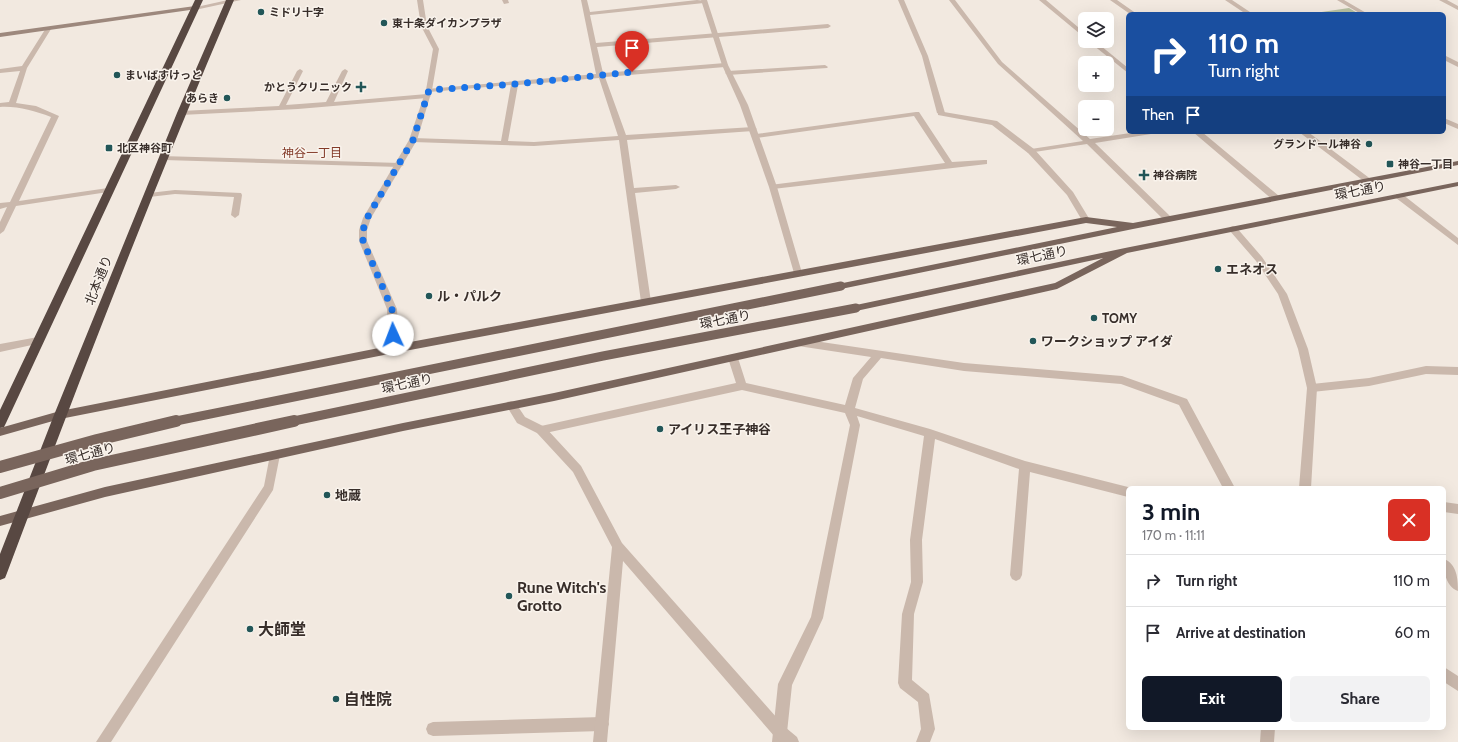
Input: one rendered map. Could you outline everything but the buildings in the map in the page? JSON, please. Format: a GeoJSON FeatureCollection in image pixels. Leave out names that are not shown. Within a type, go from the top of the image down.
{"type":"FeatureCollection","features":[{"type":"Feature","properties":{"kind":"highway","name":"北本通り"},"geometry":{"type":"LineString","coordinates":[[0,573],[60,415],[181,113],[233,1]]}},
{"type":"Feature","properties":{"kind":"highway","name":"北本通り"},"geometry":{"type":"LineString","coordinates":[[0,423],[108,190],[197,4]]}},
{"type":"Feature","properties":{"kind":"main road","name":"環七通り"},"geometry":{"type":"LineString","coordinates":[[0,467],[97,440],[180,420],[1133,226],[1458,163]]}},
{"type":"Feature","properties":{"kind":"main road","name":"環七通り"},"geometry":{"type":"LineString","coordinates":[[0,493],[93,465],[175,446],[603,356],[856,308],[1233,229],[1458,184]]}},
{"type":"Feature","properties":{"kind":"main road"},"geometry":{"type":"LineString","coordinates":[[0,432],[60,415],[394,349],[1086,220],[1133,226]]}},
{"type":"Feature","properties":{"kind":"main road"},"geometry":{"type":"LineString","coordinates":[[0,521],[24,513],[105,492],[403,427],[733,358],[1057,286],[1125,252]]}},
{"type":"Feature","properties":{"kind":"street"},"geometry":{"type":"LineString","coordinates":[[394,349],[392,309],[363,241],[363,230],[367,218],[400,165],[413,140],[428,93],[436,49],[425,32],[420,15],[420,0]]}},
{"type":"Feature","properties":{"kind":"street"},"geometry":{"type":"LineString","coordinates":[[584,0],[600,75],[603,79],[623,139],[646,302]]}},
{"type":"Feature","properties":{"kind":"street"},"geometry":{"type":"LineString","coordinates":[[586,14],[704,0],[728,74],[744,105],[773,186],[798,273]]}},
{"type":"Feature","properties":{"kind":"street"},"geometry":{"type":"LineString","coordinates":[[902,0],[925,56],[941,113],[994,123],[1031,151],[1070,194],[1086,220]]}},
{"type":"Feature","properties":{"kind":"street"},"geometry":{"type":"LineString","coordinates":[[952,0],[1000,63],[1089,142],[1168,219]]}},
{"type":"Feature","properties":{"kind":"street"},"geometry":{"type":"LineString","coordinates":[[1042,0],[1078,30]]}},
{"type":"Feature","properties":{"kind":"street"},"geometry":{"type":"LineString","coordinates":[[1113,0],[1131,12]]}},
{"type":"Feature","properties":{"kind":"street"},"geometry":{"type":"LineString","coordinates":[[1228,0],[1247,12]]}},
{"type":"Feature","properties":{"kind":"street"},"geometry":{"type":"LineString","coordinates":[[1340,0],[1361,12]]}},
{"type":"Feature","properties":{"kind":"street"},"geometry":{"type":"LineString","coordinates":[[1442,0],[1458,8]]}},
{"type":"Feature","properties":{"kind":"street"},"geometry":{"type":"LineString","coordinates":[[0,35],[48,29],[197,4],[233,1]]}},
{"type":"Feature","properties":{"kind":"street"},"geometry":{"type":"LineString","coordinates":[[593,45],[828,26]]}},
{"type":"Feature","properties":{"kind":"street"},"geometry":{"type":"LineString","coordinates":[[12,104],[24,68],[48,29]]}},
{"type":"Feature","properties":{"kind":"street"},"geometry":{"type":"LineString","coordinates":[[1100,48],[1126,69]]}},
{"type":"Feature","properties":{"kind":"street"},"geometry":{"type":"LineString","coordinates":[[1446,58],[1458,65]]}},
{"type":"Feature","properties":{"kind":"street"},"geometry":{"type":"LineString","coordinates":[[181,113],[330,104],[600,75],[725,65]]}},
{"type":"Feature","properties":{"kind":"street"},"geometry":{"type":"LineString","coordinates":[[728,74],[825,67]]}},
{"type":"Feature","properties":{"kind":"street"},"geometry":{"type":"LineString","coordinates":[[0,71],[24,68]]}},
{"type":"Feature","properties":{"kind":"street"},"geometry":{"type":"LineString","coordinates":[[282,108],[300,71]]}},
{"type":"Feature","properties":{"kind":"street"},"geometry":{"type":"LineString","coordinates":[[330,104],[345,71]]}},
{"type":"Feature","properties":{"kind":"street"},"geometry":{"type":"LineString","coordinates":[[504,143],[515,84]]}},
{"type":"Feature","properties":{"kind":"street"},"geometry":{"type":"LineString","coordinates":[[0,105],[12,104],[33,108],[55,116],[0,231]]}},
{"type":"Feature","properties":{"kind":"street"},"geometry":{"type":"LineString","coordinates":[[413,140],[534,144],[754,132],[916,114],[950,165]]}},
{"type":"Feature","properties":{"kind":"street"},"geometry":{"type":"LineString","coordinates":[[1446,121],[1458,127]]}},
{"type":"Feature","properties":{"kind":"street"},"geometry":{"type":"LineString","coordinates":[[1031,151],[1139,134]]}},
{"type":"Feature","properties":{"kind":"street"},"geometry":{"type":"LineString","coordinates":[[1199,134],[1276,198]]}},
{"type":"Feature","properties":{"kind":"street"},"geometry":{"type":"LineString","coordinates":[[1306,134],[1368,180]]}},
{"type":"Feature","properties":{"kind":"street"},"geometry":{"type":"LineString","coordinates":[[164,158],[400,165]]}},
{"type":"Feature","properties":{"kind":"street"},"geometry":{"type":"LineString","coordinates":[[773,186],[984,162]]}},
{"type":"Feature","properties":{"kind":"street"},"geometry":{"type":"LineString","coordinates":[[630,191],[676,187]]}},
{"type":"Feature","properties":{"kind":"street"},"geometry":{"type":"LineString","coordinates":[[0,206],[108,190]]}},
{"type":"Feature","properties":{"kind":"street"},"geometry":{"type":"LineString","coordinates":[[149,195],[175,192],[238,195],[235,215]]}},
{"type":"Feature","properties":{"kind":"street"},"geometry":{"type":"LineString","coordinates":[[1399,196],[1458,242]]}},
{"type":"Feature","properties":{"kind":"street"},"geometry":{"type":"LineString","coordinates":[[1233,229],[1259,259],[1282,294],[1303,349],[1312,388],[1305,486]]}},
{"type":"Feature","properties":{"kind":"street"},"geometry":{"type":"LineString","coordinates":[[0,348],[38,341]]}},
{"type":"Feature","properties":{"kind":"street"},"geometry":{"type":"LineString","coordinates":[[801,343],[964,367],[1122,380],[1183,402],[1228,486]]}},
{"type":"Feature","properties":{"kind":"street"},"geometry":{"type":"LineString","coordinates":[[779,737],[785,684],[817,618],[855,425],[849,410],[858,378],[879,354]]}},
{"type":"Feature","properties":{"kind":"street"},"geometry":{"type":"LineString","coordinates":[[733,358],[742,386]]}},
{"type":"Feature","properties":{"kind":"street"},"geometry":{"type":"LineString","coordinates":[[1312,388],[1369,382],[1426,370],[1458,371]]}},
{"type":"Feature","properties":{"kind":"street"},"geometry":{"type":"LineString","coordinates":[[541,430],[742,386],[849,410],[930,432],[1025,466],[1126,491]]}},
{"type":"Feature","properties":{"kind":"street"},"geometry":{"type":"LineString","coordinates":[[511,405],[521,420],[541,430],[577,469],[618,547],[779,737],[792,742]]}},
{"type":"Feature","properties":{"kind":"street"},"geometry":{"type":"LineString","coordinates":[[923,742],[928,729],[924,699],[905,683],[908,614],[917,582],[916,540],[930,432]]}},
{"type":"Feature","properties":{"kind":"street"},"geometry":{"type":"LineString","coordinates":[[103,742],[269,487],[275,455]]}},
{"type":"Feature","properties":{"kind":"street"},"geometry":{"type":"LineString","coordinates":[[1016,575],[1025,466]]}},
{"type":"Feature","properties":{"kind":"street"},"geometry":{"type":"LineString","coordinates":[[1446,507],[1458,509]]}},
{"type":"Feature","properties":{"kind":"street"},"geometry":{"type":"LineString","coordinates":[[600,742],[618,547]]}},
{"type":"Feature","properties":{"kind":"street"},"geometry":{"type":"LineString","coordinates":[[1446,568],[1458,585]]}},
{"type":"Feature","properties":{"kind":"street"},"geometry":{"type":"LineString","coordinates":[[1446,675],[1458,684]]}},
{"type":"Feature","properties":{"kind":"street"},"geometry":{"type":"LineString","coordinates":[[433,729],[602,724]]}},
{"type":"Feature","properties":{"kind":"street"},"geometry":{"type":"LineString","coordinates":[[1267,742],[1268,730]]}},
{"type":"Feature","properties":{"kind":"green space"},"geometry":{"type":"Polygon","coordinates":[[[1349,8],[1356,12],[1322,12],[1349,8]]]}},
{"type":"Feature","properties":{"kind":"place","name":"ミドリ十字"},"geometry":{"type":"Point","coordinates":[261,12]}},
{"type":"Feature","properties":{"kind":"place","name":"東十条ダイカンプラザ"},"geometry":{"type":"Point","coordinates":[384,23]}},
{"type":"Feature","properties":{"kind":"place","name":"まいばすけっと"},"geometry":{"type":"Point","coordinates":[117,75]}},
{"type":"Feature","properties":{"kind":"place","name":"かとうクリニック"},"geometry":{"type":"Point","coordinates":[361,87]}},
{"type":"Feature","properties":{"kind":"place","name":"あらき"},"geometry":{"type":"Point","coordinates":[227,98]}},
{"type":"Feature","properties":{"kind":"place","name":"グランドール神谷"},"geometry":{"type":"Point","coordinates":[1369,144]}},
{"type":"Feature","properties":{"kind":"place","name":"北区神谷町"},"geometry":{"type":"Point","coordinates":[109,148]}},
{"type":"Feature","properties":{"kind":"place","name":"神谷一丁目"},"geometry":{"type":"Point","coordinates":[1390,164]}},
{"type":"Feature","properties":{"kind":"place","name":"神谷病院"},"geometry":{"type":"Point","coordinates":[1144,175]}},
{"type":"Feature","properties":{"kind":"place","name":"エネオス"},"geometry":{"type":"Point","coordinates":[1218,269]}},
{"type":"Feature","properties":{"kind":"place","name":"ル・パルク"},"geometry":{"type":"Point","coordinates":[429,296]}},
{"type":"Feature","properties":{"kind":"place","name":"TOMY"},"geometry":{"type":"Point","coordinates":[1094,318]}},
{"type":"Feature","properties":{"kind":"place","name":"ワークショップ アイダ"},"geometry":{"type":"Point","coordinates":[1033,341]}},
{"type":"Feature","properties":{"kind":"place","name":"アイリス王子神谷"},"geometry":{"type":"Point","coordinates":[660,429]}},
{"type":"Feature","properties":{"kind":"place","name":"地蔵"},"geometry":{"type":"Point","coordinates":[327,495]}},
{"type":"Feature","properties":{"kind":"place","name":"Rune Witch's Grotto"},"geometry":{"type":"Point","coordinates":[509,596]}},
{"type":"Feature","properties":{"kind":"place","name":"大師堂"},"geometry":{"type":"Point","coordinates":[250,629]}},
{"type":"Feature","properties":{"kind":"place","name":"自性院"},"geometry":{"type":"Point","coordinates":[336,699]}},
{"type":"Feature","properties":{"kind":"district","name":"神谷一丁目"},"geometry":{"type":"Point","coordinates":[312,153]}},
{"type":"Feature","properties":{"kind":"route"},"geometry":{"type":"LineString","coordinates":[[393,335],[392,309],[363,241],[363,230],[367,218],[400,165],[413,140],[429,90],[515,84],[632,72]]}}]}
